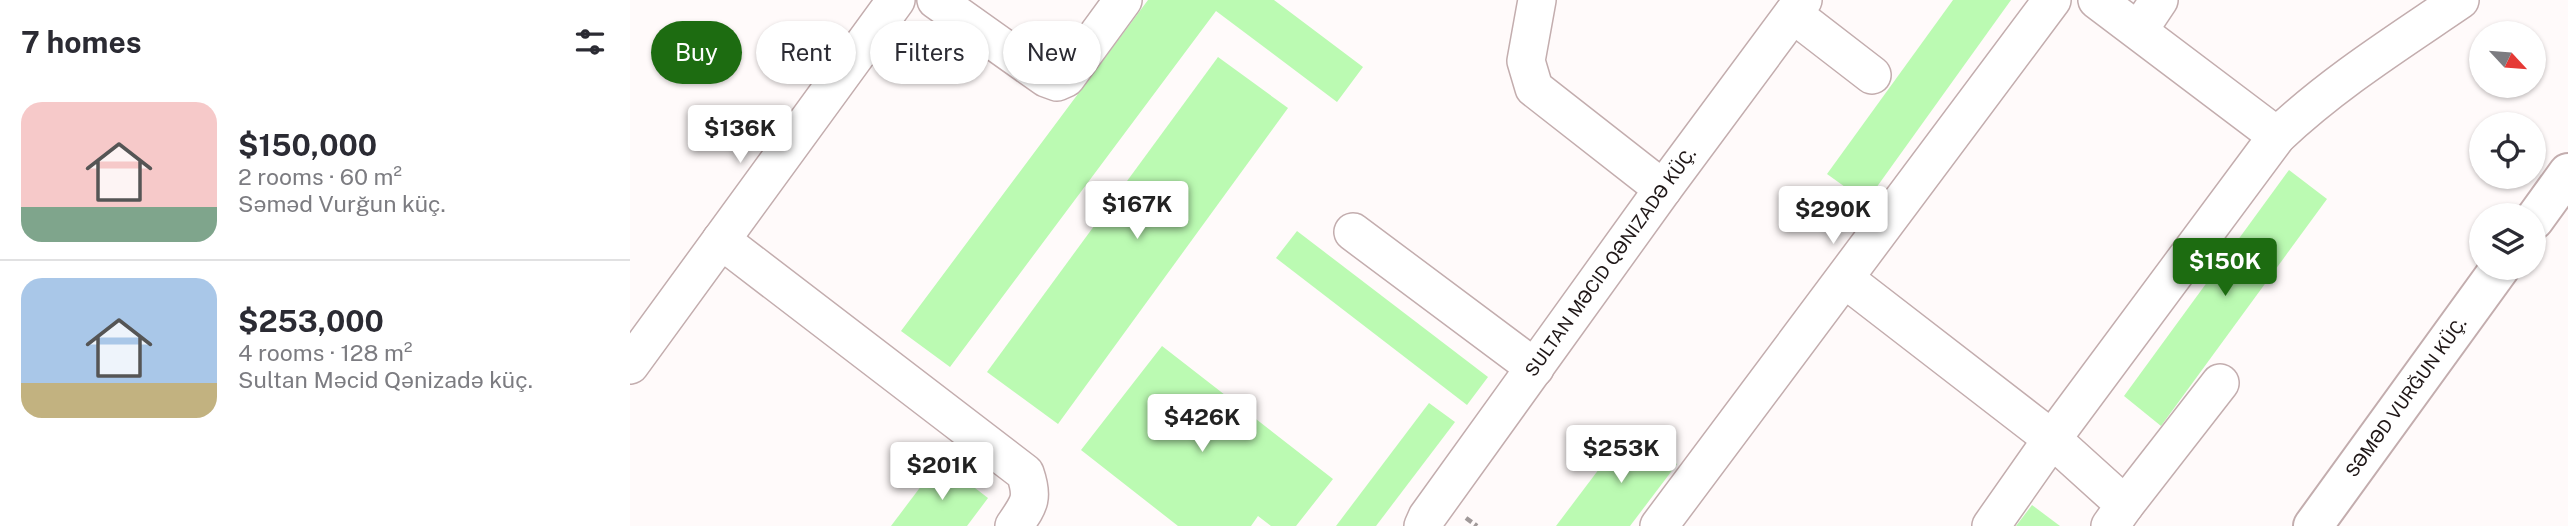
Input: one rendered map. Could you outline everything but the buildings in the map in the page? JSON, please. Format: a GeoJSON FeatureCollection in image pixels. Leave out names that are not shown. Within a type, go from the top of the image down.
{"type":"FeatureCollection","features":[{"type":"Feature","properties":{"kind":"main road"},"geometry":{"type":"LineString","coordinates":[[2546,203],[2568,173]]}},
{"type":"Feature","properties":{"kind":"main road","name":"SƏMƏD VURĞUN KÜÇ."},"geometry":{"type":"LineString","coordinates":[[2313,526],[2491,280]]}},
{"type":"Feature","properties":{"kind":"street"},"geometry":{"type":"LineString","coordinates":[[630,365],[896,0]]}},
{"type":"Feature","properties":{"kind":"street"},"geometry":{"type":"LineString","coordinates":[[936,0],[1046,78],[1057,82],[1066,78],[1123,0]]}},
{"type":"Feature","properties":{"kind":"street"},"geometry":{"type":"LineString","coordinates":[[1537,0],[1526,61],[1534,88],[1663,188]]}},
{"type":"Feature","properties":{"kind":"street"},"geometry":{"type":"LineString","coordinates":[[1659,526],[2052,0]]}},
{"type":"Feature","properties":{"kind":"street"},"geometry":{"type":"LineString","coordinates":[[2097,0],[2277,136]]}},
{"type":"Feature","properties":{"kind":"street"},"geometry":{"type":"LineString","coordinates":[[2139,30],[2159,0]]}},
{"type":"Feature","properties":{"kind":"street"},"geometry":{"type":"LineString","coordinates":[[1991,526],[2052,439],[2277,136],[2342,80],[2460,0]]}},
{"type":"Feature","properties":{"kind":"street"},"geometry":{"type":"LineString","coordinates":[[1798,7],[1872,75]]}},
{"type":"Feature","properties":{"kind":"street","name":"SULTAN MƏCID QƏNIZADƏ KÜÇ."},"geometry":{"type":"LineString","coordinates":[[1423,526],[1663,188],[1798,7]]}},
{"type":"Feature","properties":{"kind":"street"},"geometry":{"type":"LineString","coordinates":[[1353,232],[1535,368]]}},
{"type":"Feature","properties":{"kind":"street"},"geometry":{"type":"LineString","coordinates":[[721,240],[1025,473],[1031,490],[1027,507],[1014,526]]}},
{"type":"Feature","properties":{"kind":"street"},"geometry":{"type":"LineString","coordinates":[[1844,279],[2052,439],[2118,516],[2220,383]]}}]}
